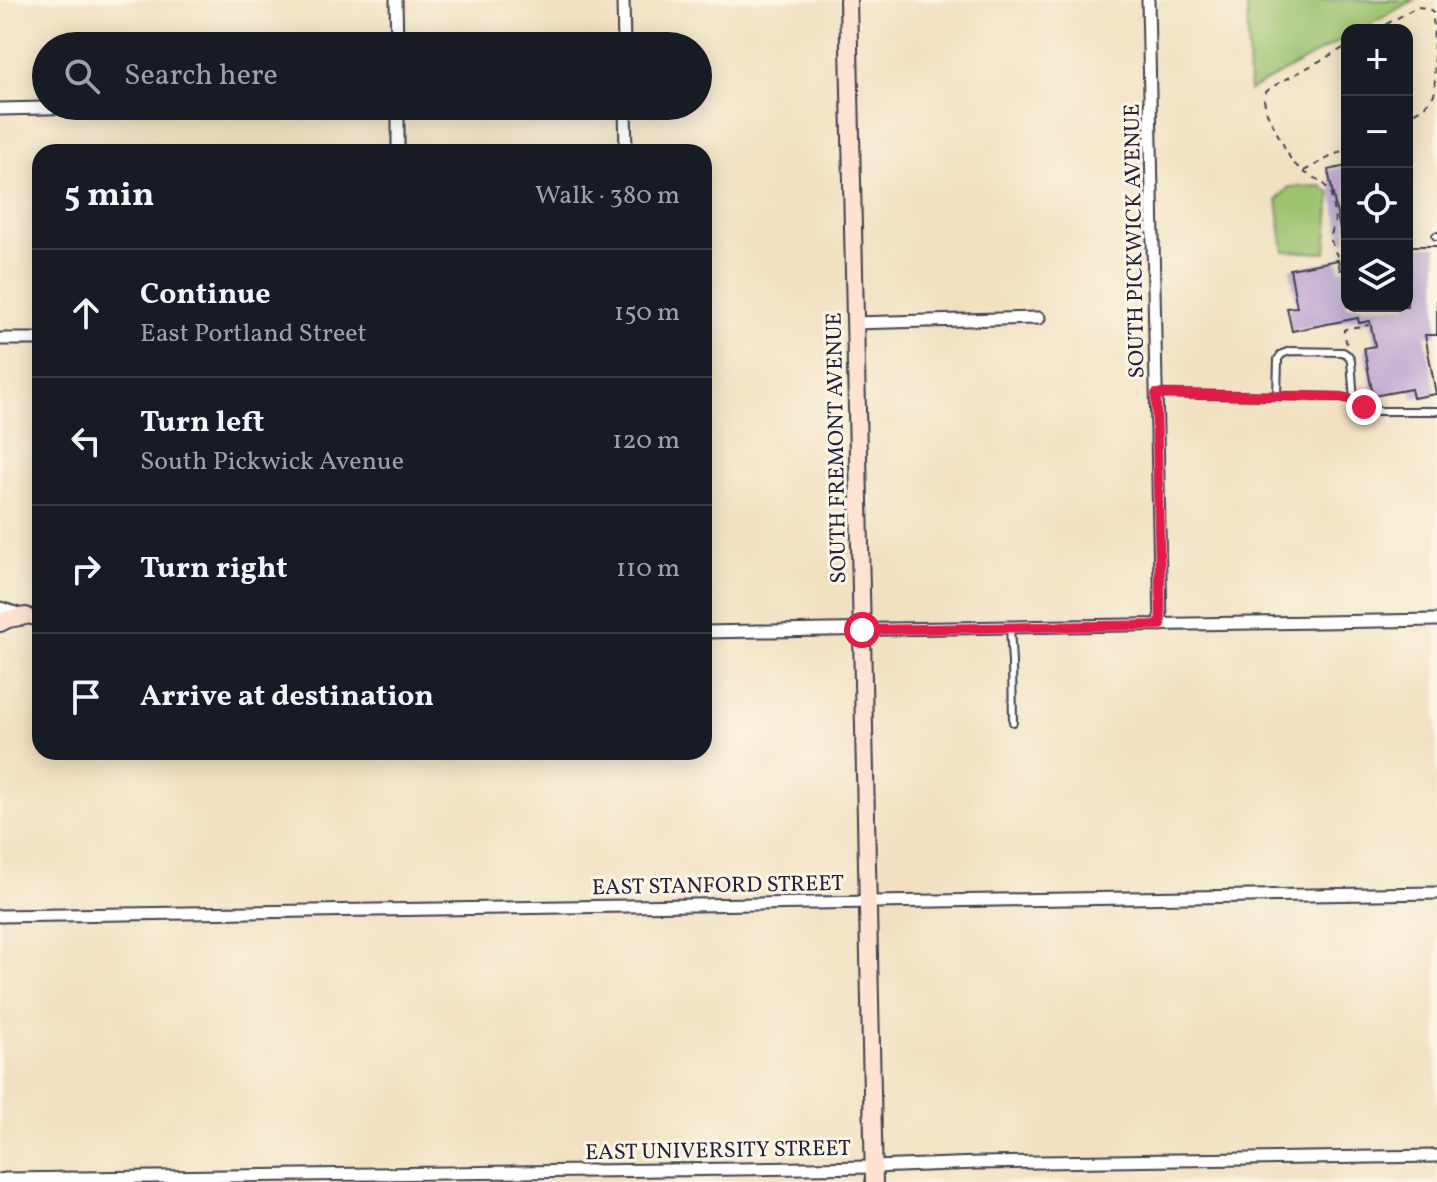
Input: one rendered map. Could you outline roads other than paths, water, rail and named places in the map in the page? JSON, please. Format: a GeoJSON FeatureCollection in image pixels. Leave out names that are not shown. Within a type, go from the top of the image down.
{"type":"FeatureCollection","features":[{"type":"Feature","properties":{"kind":"street"},"geometry":{"type":"LineString","coordinates":[[396,0],[397,32]]}},
{"type":"Feature","properties":{"kind":"street"},"geometry":{"type":"LineString","coordinates":[[623,0],[624,32]]}},
{"type":"Feature","properties":{"kind":"street","name":"SOUTH FREMONT AVENUE"},"geometry":{"type":"LineString","coordinates":[[848,0],[874,1174]]}},
{"type":"Feature","properties":{"kind":"street","name":"SOUTH PICKWICK AVENUE"},"geometry":{"type":"LineString","coordinates":[[1148,0],[1161,625]]}},
{"type":"Feature","properties":{"kind":"street"},"geometry":{"type":"LineString","coordinates":[[0,109],[32,108]]}},
{"type":"Feature","properties":{"kind":"street"},"geometry":{"type":"LineString","coordinates":[[398,120],[398,144]]}},
{"type":"Feature","properties":{"kind":"street"},"geometry":{"type":"LineString","coordinates":[[625,120],[626,144]]}},
{"type":"Feature","properties":{"kind":"street"},"geometry":{"type":"LineString","coordinates":[[854,323],[1039,318]]}},
{"type":"Feature","properties":{"kind":"street"},"geometry":{"type":"LineString","coordinates":[[0,339],[32,339]]}},
{"type":"Feature","properties":{"kind":"street"},"geometry":{"type":"LineString","coordinates":[[0,608],[32,618]]}},
{"type":"Feature","properties":{"kind":"street"},"geometry":{"type":"LineString","coordinates":[[0,623],[8,619],[32,618]]}},
{"type":"Feature","properties":{"kind":"street"},"geometry":{"type":"LineString","coordinates":[[712,632],[1437,620]]}},
{"type":"Feature","properties":{"kind":"street","name":"EAST STANFORD STREET"},"geometry":{"type":"LineString","coordinates":[[0,916],[1437,893]]}},
{"type":"Feature","properties":{"kind":"street","name":"EAST UNIVERSITY STREET"},"geometry":{"type":"LineString","coordinates":[[0,1180],[874,1174],[978,1163],[1437,1156]]}},
{"type":"Feature","properties":{"kind":"lane"},"geometry":{"type":"LineString","coordinates":[[1277,396],[1278,359],[1282,354],[1290,351],[1343,352],[1351,361],[1354,400]]}},
{"type":"Feature","properties":{"kind":"lane"},"geometry":{"type":"LineString","coordinates":[[1156,394],[1341,397],[1375,411],[1437,411]]}},
{"type":"Feature","properties":{"kind":"lane"},"geometry":{"type":"LineString","coordinates":[[1010,627],[1013,722]]}}]}
